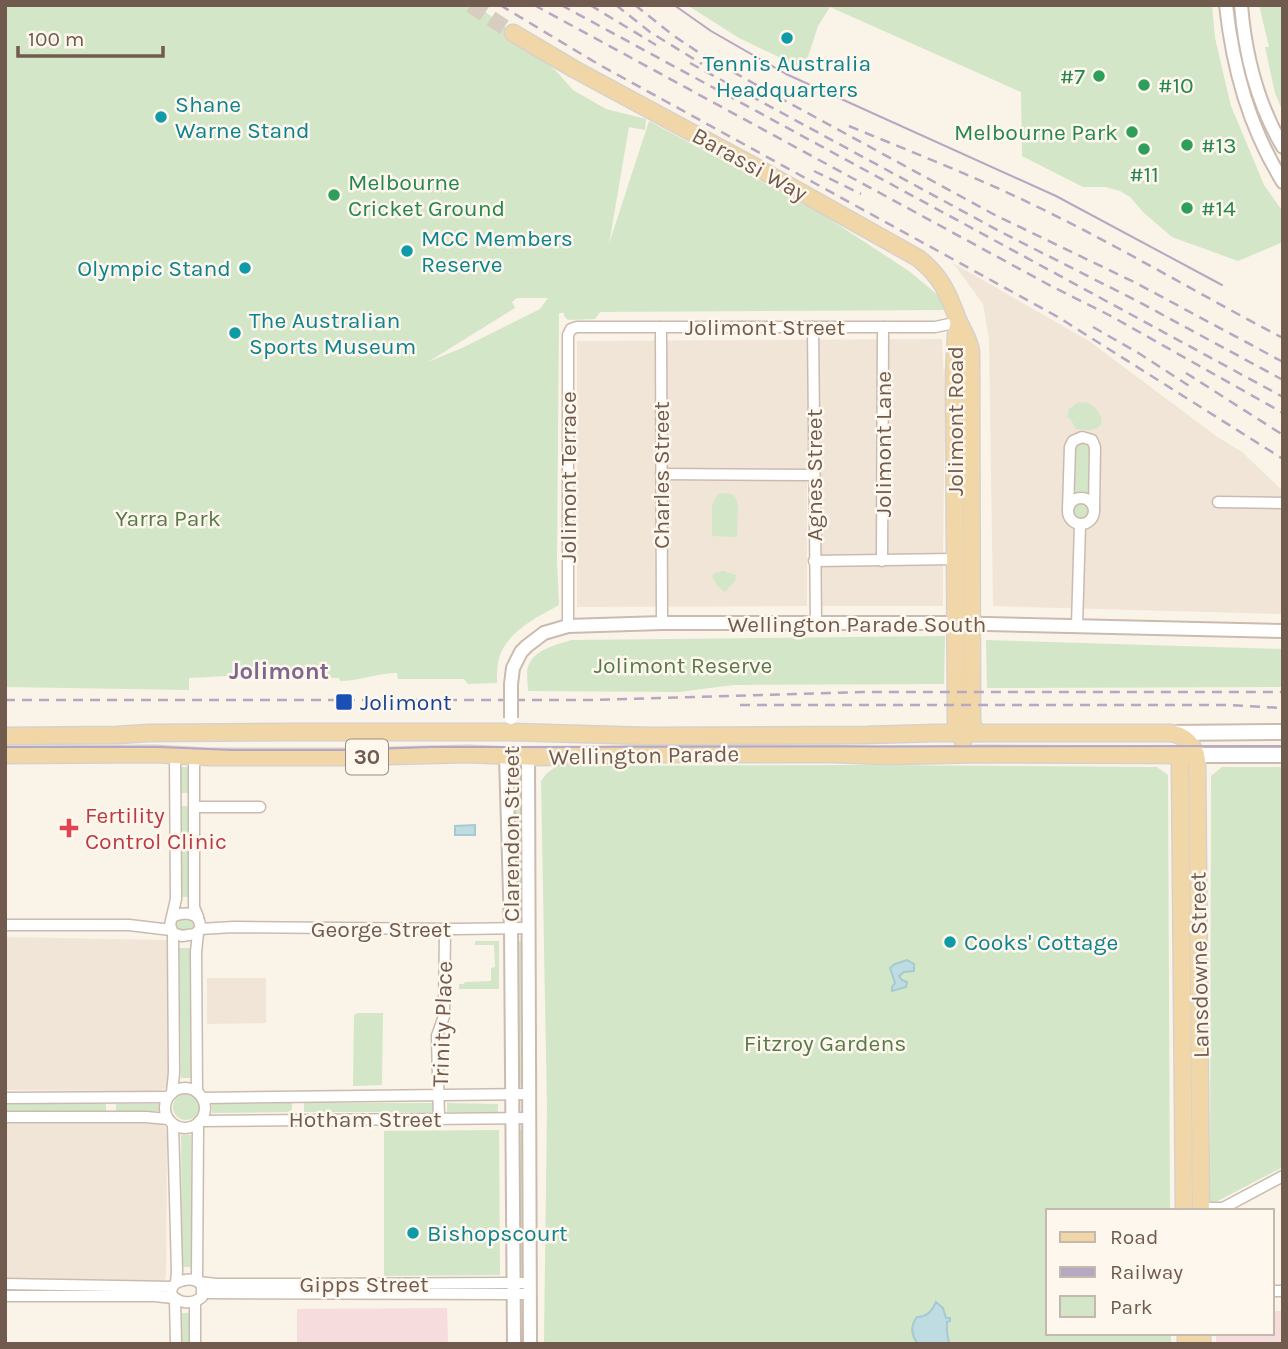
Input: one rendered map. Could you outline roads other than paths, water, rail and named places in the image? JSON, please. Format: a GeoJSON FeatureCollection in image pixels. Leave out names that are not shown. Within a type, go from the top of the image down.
{"type":"FeatureCollection","features":[{"type":"Feature","properties":{"kind":"main road","name":"Barassi Way"},"geometry":{"type":"LineString","coordinates":[[513,33],[918,258],[945,287],[959,322]]}},
{"type":"Feature","properties":{"kind":"main road","name":"Jolimont Road"},"geometry":{"type":"LineString","coordinates":[[959,322],[967,334],[970,347],[962,414],[955,559],[972,722],[979,733]]}},
{"type":"Feature","properties":{"kind":"main road","name":"Jolimont Road"},"geometry":{"type":"LineString","coordinates":[[959,733],[956,722],[963,623],[962,414]]}},
{"type":"Feature","properties":{"kind":"main road","name":"Wellington Parade"},"geometry":{"type":"LineString","coordinates":[[5,736],[511,725],[630,736],[1283,732]]}},
{"type":"Feature","properties":{"kind":"main road","name":"Clarendon Street"},"geometry":{"type":"LineString","coordinates":[[506,755],[511,725]]}},
{"type":"Feature","properties":{"kind":"main road","name":"Clarendon Street"},"geometry":{"type":"LineString","coordinates":[[511,725],[527,756]]}},
{"type":"Feature","properties":{"kind":"main road"},"geometry":{"type":"LineString","coordinates":[[175,733],[175,755]]}},
{"type":"Feature","properties":{"kind":"main road"},"geometry":{"type":"LineString","coordinates":[[194,733],[194,757]]}},
{"type":"Feature","properties":{"kind":"main road"},"geometry":{"type":"LineString","coordinates":[[959,733],[969,748],[984,754]]}},
{"type":"Feature","properties":{"kind":"main road"},"geometry":{"type":"LineString","coordinates":[[1171,733],[1187,740],[1196,755]]}},
{"type":"Feature","properties":{"kind":"main road"},"geometry":{"type":"LineString","coordinates":[[74,736],[74,754]]}},
{"type":"Feature","properties":{"kind":"main road","name":"Wellington Parade"},"geometry":{"type":"LineString","coordinates":[[5,755],[1283,755]]}},
{"type":"Feature","properties":{"kind":"main road","name":"Lansdowne Street"},"geometry":{"type":"LineString","coordinates":[[1173,755],[1180,764],[1201,1209]]}},
{"type":"Feature","properties":{"kind":"main road","name":"Lansdowne Street"},"geometry":{"type":"LineString","coordinates":[[1184,1209],[1196,755]]}},
{"type":"Feature","properties":{"kind":"street"},"geometry":{"type":"LineString","coordinates":[[1226,5],[1233,57],[1248,111],[1264,149],[1283,182]]}},
{"type":"Feature","properties":{"kind":"street"},"geometry":{"type":"LineString","coordinates":[[1241,5],[1252,72],[1283,147]]}},
{"type":"Feature","properties":{"kind":"street","name":"Jolimont Street"},"geometry":{"type":"LineString","coordinates":[[571,329],[935,327],[959,322]]}},
{"type":"Feature","properties":{"kind":"street","name":"Charles Street"},"geometry":{"type":"LineString","coordinates":[[661,327],[662,623]]}},
{"type":"Feature","properties":{"kind":"street","name":"Agnes Street"},"geometry":{"type":"LineString","coordinates":[[813,327],[816,623]]}},
{"type":"Feature","properties":{"kind":"street","name":"Jolimont Lane"},"geometry":{"type":"LineString","coordinates":[[882,561],[883,327]]}},
{"type":"Feature","properties":{"kind":"street","name":"Jolimont Terrace"},"geometry":{"type":"LineString","coordinates":[[568,626],[568,335],[571,329]]}},
{"type":"Feature","properties":{"kind":"street"},"geometry":{"type":"LineString","coordinates":[[1082,436],[1092,440],[1096,449],[1094,510],[1090,520],[1080,524],[1071,520],[1068,510],[1070,449],[1073,440],[1082,436]]}},
{"type":"Feature","properties":{"kind":"street"},"geometry":{"type":"LineString","coordinates":[[661,474],[814,475]]}},
{"type":"Feature","properties":{"kind":"street"},"geometry":{"type":"LineString","coordinates":[[1068,510],[1072,502],[1080,498],[1090,502],[1094,510]]}},
{"type":"Feature","properties":{"kind":"street"},"geometry":{"type":"LineString","coordinates":[[1218,502],[1283,503]]}},
{"type":"Feature","properties":{"kind":"street"},"geometry":{"type":"LineString","coordinates":[[1077,626],[1080,524]]}},
{"type":"Feature","properties":{"kind":"street"},"geometry":{"type":"LineString","coordinates":[[814,561],[955,559]]}},
{"type":"Feature","properties":{"kind":"street","name":"Wellington Parade South"},"geometry":{"type":"LineString","coordinates":[[511,725],[513,667],[521,653],[544,633],[568,626],[662,623],[963,623],[1283,631]]}},
{"type":"Feature","properties":{"kind":"street"},"geometry":{"type":"LineString","coordinates":[[175,755],[176,899],[172,925],[174,1073],[165,1108],[171,1121],[177,1271],[171,1294],[174,1299],[176,1344]]}},
{"type":"Feature","properties":{"kind":"street","name":"Clarendon Street"},"geometry":{"type":"LineString","coordinates":[[506,755],[511,928],[514,1344]]}},
{"type":"Feature","properties":{"kind":"street","name":"Clarendon Street"},"geometry":{"type":"LineString","coordinates":[[527,756],[530,1344]]}},
{"type":"Feature","properties":{"kind":"street"},"geometry":{"type":"LineString","coordinates":[[194,757],[194,907],[199,925],[196,952],[200,1095],[205,1109],[199,1122],[198,1282]]}},
{"type":"Feature","properties":{"kind":"street"},"geometry":{"type":"LineString","coordinates":[[175,800],[195,804],[260,807]]}},
{"type":"Feature","properties":{"kind":"street"},"geometry":{"type":"LineString","coordinates":[[172,925],[181,914],[192,914],[199,925]]}},
{"type":"Feature","properties":{"kind":"street"},"geometry":{"type":"LineString","coordinates":[[5,925],[172,925],[185,936],[199,925]]}},
{"type":"Feature","properties":{"kind":"street","name":"George Street"},"geometry":{"type":"LineString","coordinates":[[199,925],[527,928]]}},
{"type":"Feature","properties":{"kind":"street","name":"Trinity Place"},"geometry":{"type":"LineString","coordinates":[[439,1119],[437,1036],[444,1016],[445,929]]}},
{"type":"Feature","properties":{"kind":"street"},"geometry":{"type":"LineString","coordinates":[[5,1098],[170,1095],[184,1088],[200,1095]]}},
{"type":"Feature","properties":{"kind":"street","name":"Hotham Street"},"geometry":{"type":"LineString","coordinates":[[200,1095],[529,1094]]}},
{"type":"Feature","properties":{"kind":"street"},"geometry":{"type":"LineString","coordinates":[[5,1117],[146,1117],[171,1121],[186,1128],[199,1122]]}},
{"type":"Feature","properties":{"kind":"street","name":"Hotham Street"},"geometry":{"type":"LineString","coordinates":[[199,1122],[529,1118]]}},
{"type":"Feature","properties":{"kind":"street"},"geometry":{"type":"LineString","coordinates":[[1212,1209],[1223,1208],[1283,1176]]}},
{"type":"Feature","properties":{"kind":"street"},"geometry":{"type":"LineString","coordinates":[[5,1284],[174,1285],[187,1279],[198,1282],[203,1293],[195,1302],[184,1303],[155,1296],[5,1296]]}},
{"type":"Feature","properties":{"kind":"street","name":"Gipps Street"},"geometry":{"type":"LineString","coordinates":[[198,1282],[269,1289]]}},
{"type":"Feature","properties":{"kind":"street"},"geometry":{"type":"LineString","coordinates":[[22,1284],[22,1296]]}},
{"type":"Feature","properties":{"kind":"street","name":"Gipps Street"},"geometry":{"type":"LineString","coordinates":[[203,1293],[269,1289],[529,1288]]}},
{"type":"Feature","properties":{"kind":"street"},"geometry":{"type":"LineString","coordinates":[[195,1302],[195,1344]]}},
{"type":"Feature","properties":{"kind":"water"},"geometry":{"type":"Polygon","coordinates":[[[475,825],[475,835],[455,835],[455,826],[475,825]]]}},
{"type":"Feature","properties":{"kind":"water"},"geometry":{"type":"Polygon","coordinates":[[[907,960],[914,964],[914,971],[904,972],[899,976],[907,982],[906,987],[892,991],[895,983],[890,968],[907,960]]]}},
{"type":"Feature","properties":{"kind":"water"},"geometry":{"type":"Polygon","coordinates":[[[936,1302],[943,1308],[946,1318],[950,1318],[947,1322],[949,1344],[918,1344],[913,1334],[913,1324],[917,1317],[929,1313],[936,1302]]]}},
{"type":"Feature","properties":{"kind":"tunnel"},"geometry":{"type":"LineString","coordinates":[[471,5],[513,33]]}},
{"type":"Feature","properties":{"kind":"tram line"},"geometry":{"type":"LineString","coordinates":[[674,5],[711,31],[786,74],[1056,196],[1222,285]]}},
{"type":"Feature","properties":{"kind":"tram line"},"geometry":{"type":"LineString","coordinates":[[5,747],[342,750],[431,747],[1283,746]]}},
{"type":"Feature","properties":{"kind":"railway"},"geometry":{"type":"LineString","coordinates":[[500,5],[598,64],[1058,317],[1283,459]]}},
{"type":"Feature","properties":{"kind":"railway"},"geometry":{"type":"LineString","coordinates":[[534,5],[1109,315],[1283,413]]}},
{"type":"Feature","properties":{"kind":"railway"},"geometry":{"type":"LineString","coordinates":[[561,5],[1283,397]]}},
{"type":"Feature","properties":{"kind":"railway"},"geometry":{"type":"LineString","coordinates":[[590,5],[656,45]]}},
{"type":"Feature","properties":{"kind":"railway"},"geometry":{"type":"LineString","coordinates":[[616,5],[650,32],[702,64]]}},
{"type":"Feature","properties":{"kind":"railway"},"geometry":{"type":"LineString","coordinates":[[635,5],[701,54],[780,98],[995,215],[1136,283],[1283,362]]}},
{"type":"Feature","properties":{"kind":"railway"},"geometry":{"type":"LineString","coordinates":[[690,63],[1001,232],[1139,302],[1283,380]]}},
{"type":"Feature","properties":{"kind":"railway"},"geometry":{"type":"LineString","coordinates":[[849,126],[1042,209],[1283,338]]}},
{"type":"Feature","properties":{"kind":"railway"},"geometry":{"type":"LineString","coordinates":[[814,171],[861,194]]}},
{"type":"Feature","properties":{"kind":"railway"},"geometry":{"type":"LineString","coordinates":[[1093,327],[1194,389]]}},
{"type":"Feature","properties":{"kind":"railway"},"geometry":{"type":"LineString","coordinates":[[1186,373],[1283,435]]}},
{"type":"Feature","properties":{"kind":"railway"},"geometry":{"type":"LineString","coordinates":[[5,700],[593,700],[863,692],[1283,692]]}},
{"type":"Feature","properties":{"kind":"railway"},"geometry":{"type":"LineString","coordinates":[[740,705],[1227,705],[1283,708]]}},
{"type":"Feature","properties":{"kind":"place","name":"Tennis Australia Headquarters"},"geometry":{"type":"Point","coordinates":[787,38]}},
{"type":"Feature","properties":{"kind":"place","name":"#7"},"geometry":{"type":"Point","coordinates":[1099,76]}},
{"type":"Feature","properties":{"kind":"place","name":"#10"},"geometry":{"type":"Point","coordinates":[1144,85]}},
{"type":"Feature","properties":{"kind":"place","name":"Shane Warne Stand"},"geometry":{"type":"Point","coordinates":[161,117]}},
{"type":"Feature","properties":{"kind":"place","name":"Melbourne Park"},"geometry":{"type":"Point","coordinates":[1132,132]}},
{"type":"Feature","properties":{"kind":"place","name":"#13"},"geometry":{"type":"Point","coordinates":[1187,145]}},
{"type":"Feature","properties":{"kind":"place","name":"#11"},"geometry":{"type":"Point","coordinates":[1144,149]}},
{"type":"Feature","properties":{"kind":"place","name":"Melbourne Cricket Ground"},"geometry":{"type":"Point","coordinates":[334,195]}},
{"type":"Feature","properties":{"kind":"place","name":"#14"},"geometry":{"type":"Point","coordinates":[1187,208]}},
{"type":"Feature","properties":{"kind":"place","name":"MCC Members Reserve"},"geometry":{"type":"Point","coordinates":[407,251]}},
{"type":"Feature","properties":{"kind":"place","name":"Olympic Stand"},"geometry":{"type":"Point","coordinates":[245,268]}},
{"type":"Feature","properties":{"kind":"place","name":"The Australian Sports Museum"},"geometry":{"type":"Point","coordinates":[235,333]}},
{"type":"Feature","properties":{"kind":"place","name":"Jolimont"},"geometry":{"type":"Point","coordinates":[344,702]}},
{"type":"Feature","properties":{"kind":"place","name":"Fertility Control Clinic"},"geometry":{"type":"Point","coordinates":[69,828]}},
{"type":"Feature","properties":{"kind":"place","name":"Cooks' Cottage"},"geometry":{"type":"Point","coordinates":[950,942]}},
{"type":"Feature","properties":{"kind":"place","name":"Bishopscourt"},"geometry":{"type":"Point","coordinates":[413,1233]}},
{"type":"Feature","properties":{"kind":"district","name":"Jolimont"},"geometry":{"type":"Point","coordinates":[279,671]}},
{"type":"Feature","properties":{"kind":"park label","name":"Yarra Park"},"geometry":{"type":"Point","coordinates":[168,518]}},
{"type":"Feature","properties":{"kind":"park label","name":"Jolimont Reserve"},"geometry":{"type":"Point","coordinates":[683,665]}},
{"type":"Feature","properties":{"kind":"park label","name":"Fitzroy Gardens"},"geometry":{"type":"Point","coordinates":[825,1043]}}]}
